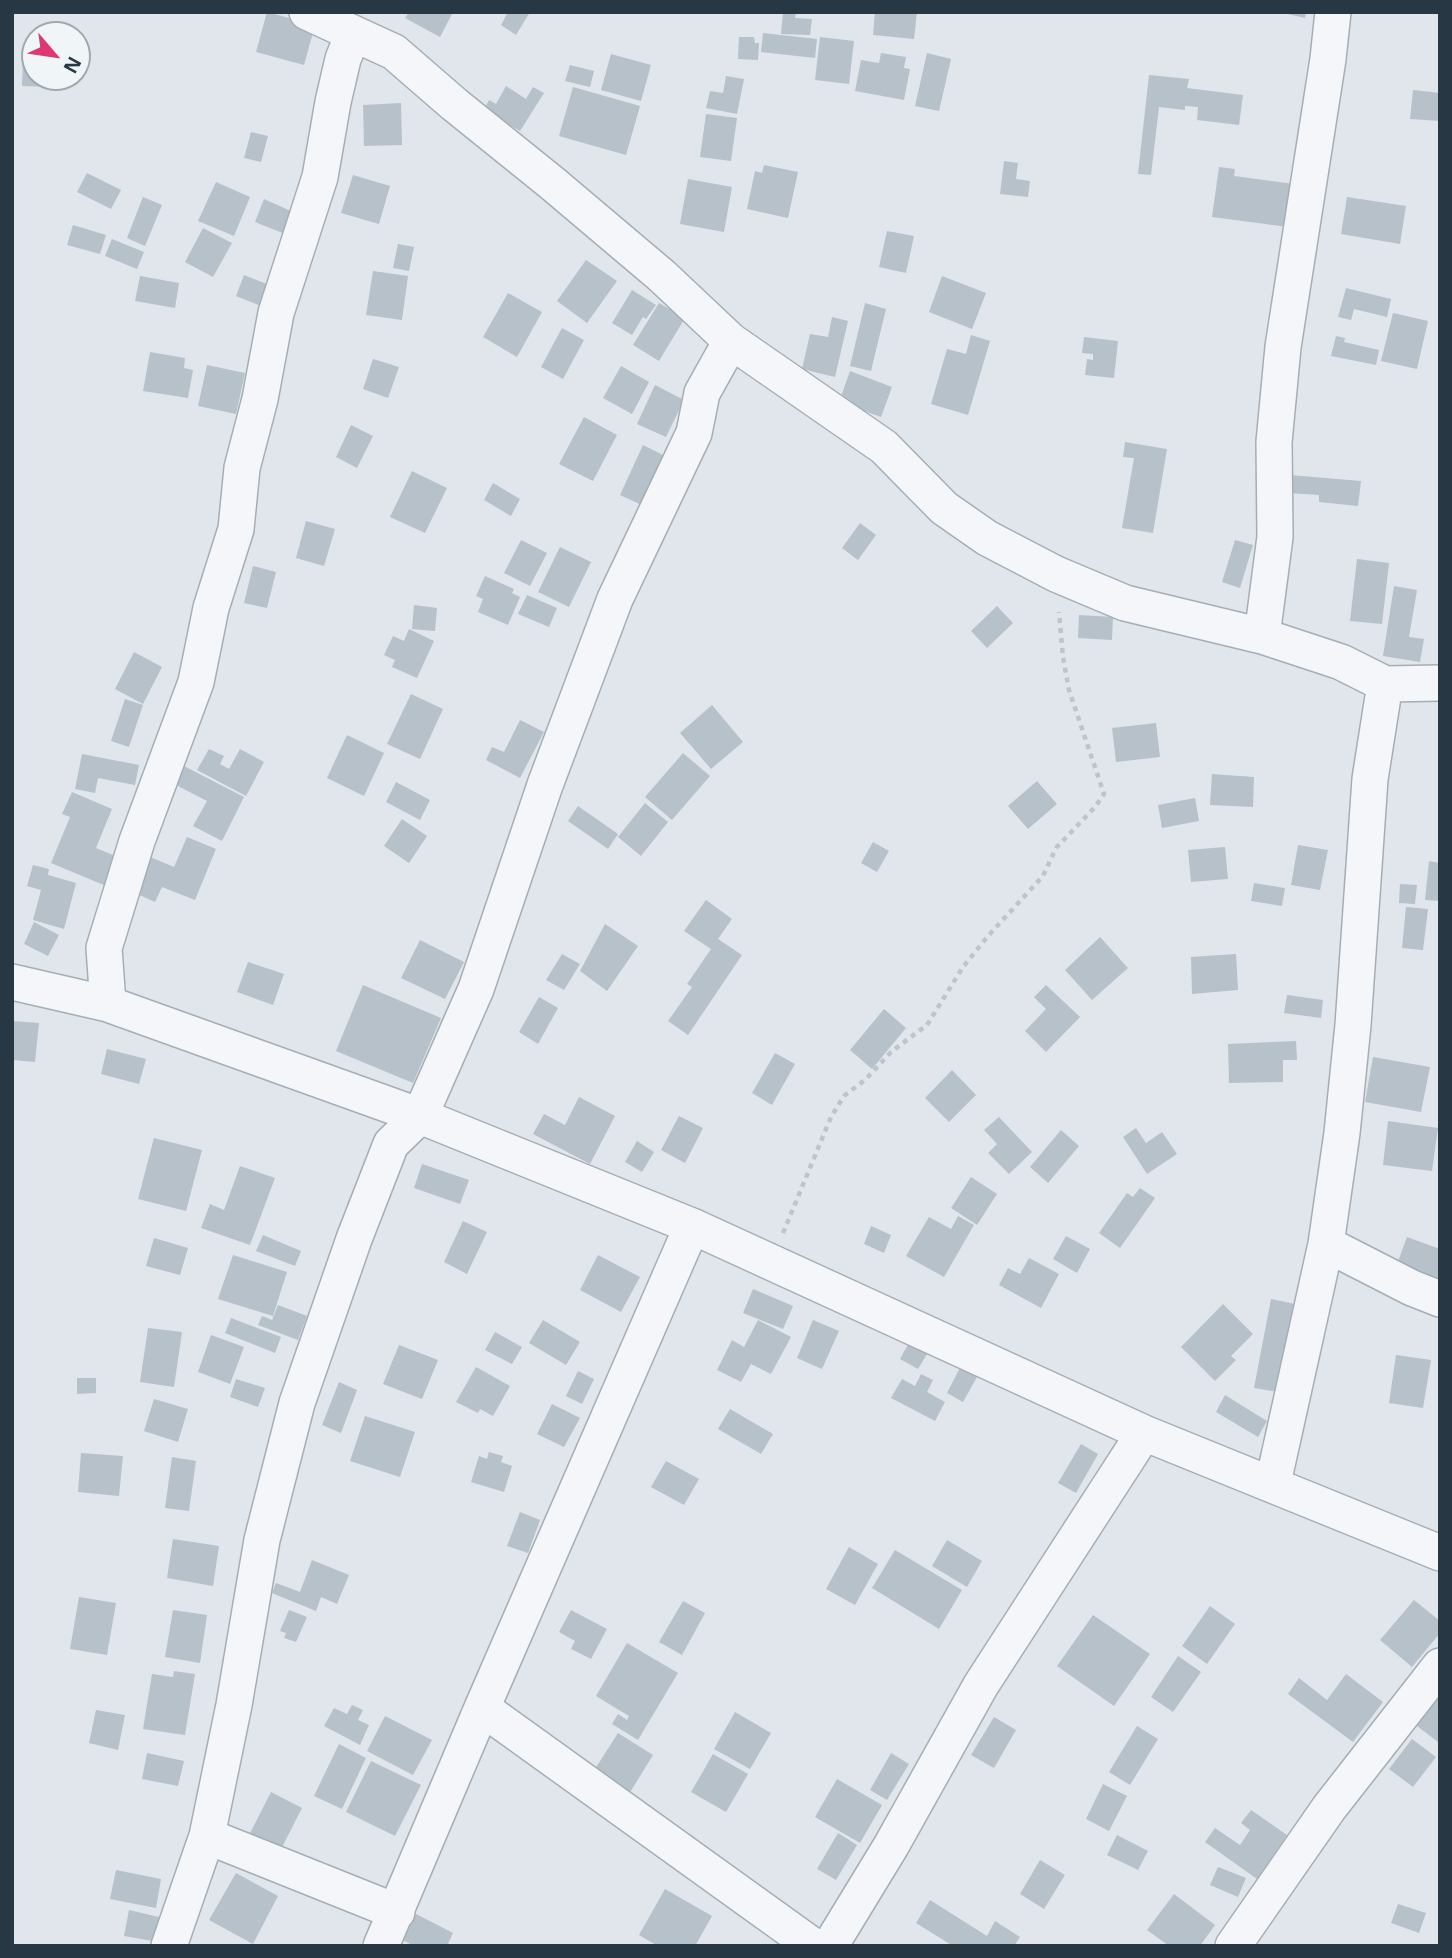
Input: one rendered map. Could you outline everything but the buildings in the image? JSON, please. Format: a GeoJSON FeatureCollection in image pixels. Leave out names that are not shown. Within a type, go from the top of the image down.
{"type":"FeatureCollection","features":[{"type":"Feature","properties":{"kind":"street"},"geometry":{"type":"LineString","coordinates":[[1262,636],[1275,537],[1274,442],[1283,347],[1333,12]]}},
{"type":"Feature","properties":{"kind":"street"},"geometry":{"type":"LineString","coordinates":[[333,21],[394,52],[662,276],[731,341],[884,447],[944,508],[987,538],[1056,574],[1125,603],[1262,636],[1341,662],[1385,684],[1440,684]]}},
{"type":"Feature","properties":{"kind":"street"},"geometry":{"type":"LineString","coordinates":[[108,1004],[104,948],[136,841],[195,682],[211,608],[236,529],[242,468],[260,399],[276,313],[320,177],[343,59],[333,21]]}},
{"type":"Feature","properties":{"kind":"street"},"geometry":{"type":"LineString","coordinates":[[170,1946],[207,1836],[234,1705],[262,1540],[297,1403],[354,1239],[391,1144],[420,1116],[476,989],[545,785],[615,599],[694,433],[702,393],[731,341]]}},
{"type":"Feature","properties":{"kind":"street"},"geometry":{"type":"LineString","coordinates":[[1273,1483],[1326,1244],[1342,1133],[1353,1025],[1370,779],[1385,684]]}},
{"type":"Feature","properties":{"kind":"street"},"geometry":{"type":"LineString","coordinates":[[12,982],[108,1004],[420,1116],[692,1226],[1144,1433],[1273,1483],[1440,1553]]}},
{"type":"Feature","properties":{"kind":"street"},"geometry":{"type":"LineString","coordinates":[[381,1946],[692,1226]]}},
{"type":"Feature","properties":{"kind":"street"},"geometry":{"type":"LineString","coordinates":[[1326,1244],[1412,1288],[1440,1299]]}},
{"type":"Feature","properties":{"kind":"street"},"geometry":{"type":"LineString","coordinates":[[830,1946],[891,1846],[981,1685],[1144,1433]]}},
{"type":"Feature","properties":{"kind":"street"},"geometry":{"type":"LineString","coordinates":[[1233,1946],[1329,1808],[1440,1666]]}},
{"type":"Feature","properties":{"kind":"street"},"geometry":{"type":"LineString","coordinates":[[482,1708],[813,1946]]}},
{"type":"Feature","properties":{"kind":"street"},"geometry":{"type":"LineString","coordinates":[[207,1836],[397,1912]]}},
{"type":"Feature","properties":{"kind":"path"},"geometry":{"type":"LineString","coordinates":[[769,1262],[831,1118],[844,1096],[866,1079],[891,1052],[927,1025],[963,967],[1043,876],[1056,848],[1104,794],[1069,690],[1063,657],[1056,574]]}}]}
